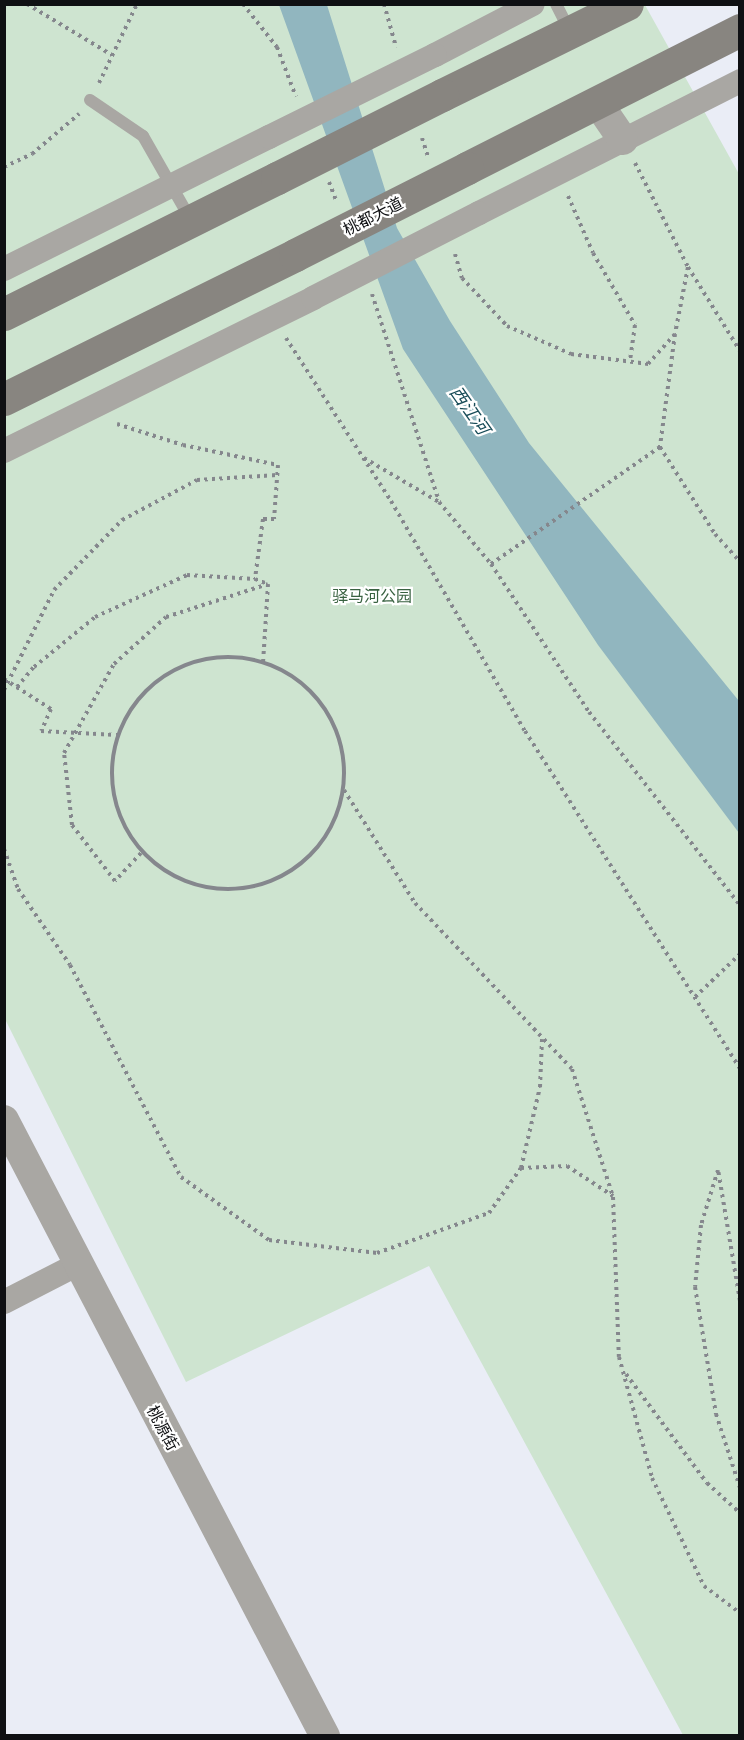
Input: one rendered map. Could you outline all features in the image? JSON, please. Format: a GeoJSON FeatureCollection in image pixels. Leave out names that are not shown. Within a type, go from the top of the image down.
{"type":"FeatureCollection","features":[{"type":"Feature","properties":{"kind":"main road"},"geometry":{"type":"LineString","coordinates":[[4,314],[442,95],[563,18],[627,4]]}},
{"type":"Feature","properties":{"kind":"main road","name":"桃都大道"},"geometry":{"type":"LineString","coordinates":[[4,399],[740,30]]}},
{"type":"Feature","properties":{"kind":"street"},"geometry":{"type":"LineString","coordinates":[[4,269],[533,4]]}},
{"type":"Feature","properties":{"kind":"street"},"geometry":{"type":"LineString","coordinates":[[4,451],[313,298],[740,81]]}},
{"type":"Feature","properties":{"kind":"street"},"geometry":{"type":"LineString","coordinates":[[597,102],[623,140]]}},
{"type":"Feature","properties":{"kind":"street","name":"桃源街"},"geometry":{"type":"LineString","coordinates":[[4,1120],[325,1736]]}},
{"type":"Feature","properties":{"kind":"street"},"geometry":{"type":"LineString","coordinates":[[4,1302],[78,1264]]}},
{"type":"Feature","properties":{"kind":"lane"},"geometry":{"type":"LineString","coordinates":[[90,100],[143,136],[191,220]]}},
{"type":"Feature","properties":{"kind":"path"},"geometry":{"type":"LineString","coordinates":[[27,4],[112,55]]}},
{"type":"Feature","properties":{"kind":"path"},"geometry":{"type":"LineString","coordinates":[[623,140],[688,267],[740,351]]}},
{"type":"Feature","properties":{"kind":"path"},"geometry":{"type":"LineString","coordinates":[[558,173],[593,253],[635,325],[630,362]]}},
{"type":"Feature","properties":{"kind":"path"},"geometry":{"type":"LineString","coordinates":[[688,267],[675,334],[660,447],[715,534],[740,562]]}},
{"type":"Feature","properties":{"kind":"path"},"geometry":{"type":"LineString","coordinates":[[273,317],[362,456],[525,731],[740,1068]]}},
{"type":"Feature","properties":{"kind":"path"},"geometry":{"type":"LineString","coordinates":[[82,412],[183,445],[278,465],[274,519],[263,519],[255,579]]}},
{"type":"Feature","properties":{"kind":"path"},"geometry":{"type":"LineString","coordinates":[[491,564],[660,447]]}},
{"type":"Feature","properties":{"kind":"path"},"geometry":{"type":"LineString","coordinates":[[362,456],[439,502],[491,564],[589,712],[740,905]]}},
{"type":"Feature","properties":{"kind":"path"},"geometry":{"type":"LineString","coordinates":[[4,690],[6,680],[54,590],[122,520],[197,480],[277,475]]}},
{"type":"Feature","properties":{"kind":"path"},"geometry":{"type":"LineString","coordinates":[[17,687],[34,667],[95,617],[187,575],[255,579],[268,584]]}},
{"type":"Feature","properties":{"kind":"path"},"geometry":{"type":"LineString","coordinates":[[263,663],[268,584]]}},
{"type":"Feature","properties":{"kind":"path"},"geometry":{"type":"LineString","coordinates":[[141,853],[115,881],[72,825],[64,753],[114,664],[166,617],[268,584]]}},
{"type":"Feature","properties":{"kind":"path"},"geometry":{"type":"LineString","coordinates":[[238,657],[263,663],[277,667],[309,688],[331,718],[343,753],[344,790],[333,825],[312,856],[282,878],[246,889],[209,889],[174,877],[141,853],[119,819],[110,780],[117,735],[133,704],[162,676],[199,660],[238,657]]}},
{"type":"Feature","properties":{"kind":"path"},"geometry":{"type":"LineString","coordinates":[[6,680],[51,709],[41,731],[117,735]]}},
{"type":"Feature","properties":{"kind":"path"},"geometry":{"type":"LineString","coordinates":[[344,790],[416,903],[572,1069],[613,1197],[620,1356],[652,1478],[704,1586],[740,1613]]}},
{"type":"Feature","properties":{"kind":"path"},"geometry":{"type":"LineString","coordinates":[[4,849],[18,889],[70,965],[181,1177],[269,1240],[377,1253],[489,1213],[521,1168],[540,1088],[542,1037]]}},
{"type":"Feature","properties":{"kind":"path"},"geometry":{"type":"LineString","coordinates":[[694,997],[740,954]]}},
{"type":"Feature","properties":{"kind":"path"},"geometry":{"type":"LineString","coordinates":[[521,1168],[567,1166],[613,1197]]}},
{"type":"Feature","properties":{"kind":"path"},"geometry":{"type":"LineString","coordinates":[[740,1301],[718,1170],[701,1225],[694,1287],[716,1414],[740,1488]]}},
{"type":"Feature","properties":{"kind":"path"},"geometry":{"type":"LineString","coordinates":[[624,1371],[707,1483],[740,1513]]}},
{"type":"Feature","properties":{"kind":"green space","name":"驿马河公园"},"geometry":{"type":"Polygon","coordinates":[[[5,5],[645,5],[739,174],[739,1735],[683,1735],[429,1266],[186,1382],[5,1019],[5,5]]]}},
{"type":"Feature","properties":{"kind":"water","name":"西江河"},"geometry":{"type":"Polygon","coordinates":[[[279,5],[327,5],[397,228],[450,321],[529,443],[739,701],[739,833],[598,645],[403,349],[279,5]]]}}]}
